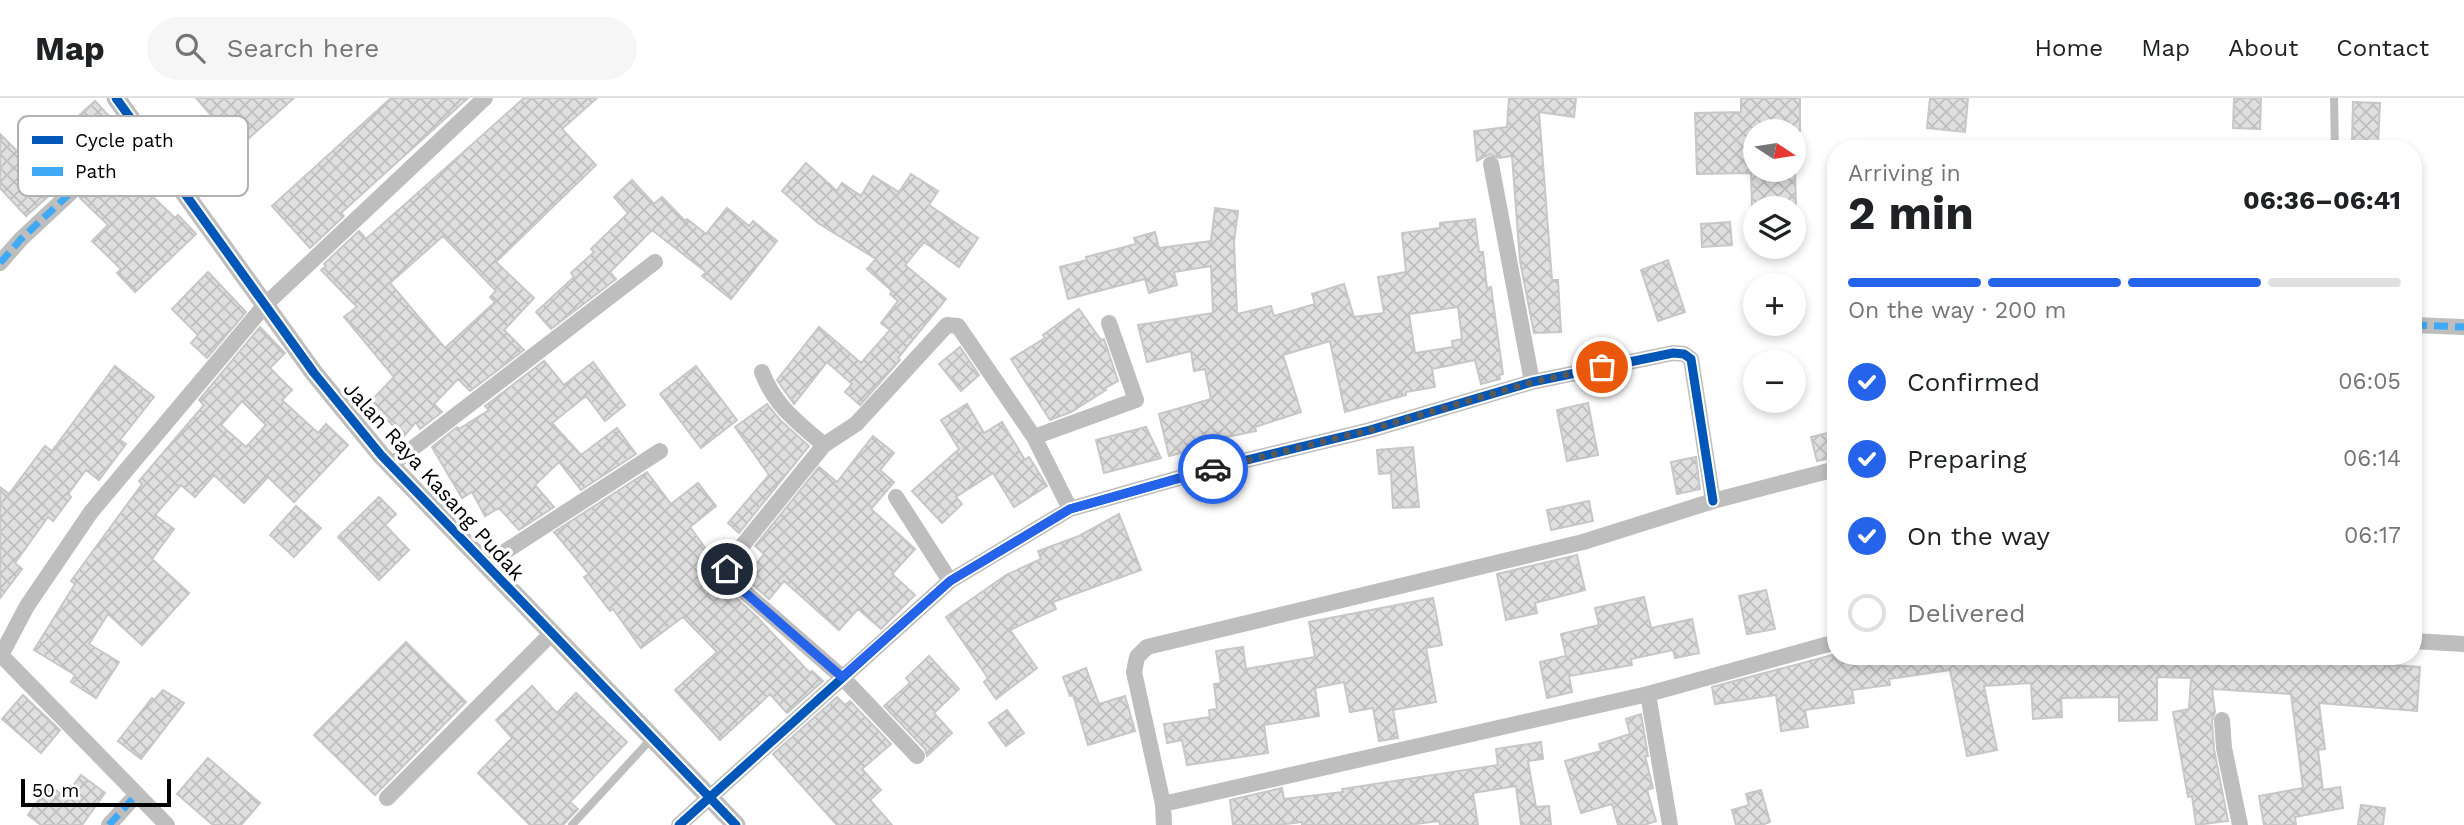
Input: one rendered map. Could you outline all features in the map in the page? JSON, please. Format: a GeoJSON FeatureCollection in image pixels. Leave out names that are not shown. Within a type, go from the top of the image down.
{"type":"FeatureCollection","features":[{"type":"Feature","properties":{"kind":"street","name":"Jalan Raya Kasang Pudak"},"geometry":{"type":"LineString","coordinates":[[116,98],[129,116]]}},
{"type":"Feature","properties":{"kind":"street"},"geometry":{"type":"LineString","coordinates":[[167,825],[0,656],[27,606],[91,512],[265,305],[485,98]]}},
{"type":"Feature","properties":{"kind":"street"},"geometry":{"type":"LineString","coordinates":[[1491,164],[1532,382]]}},
{"type":"Feature","properties":{"kind":"street"},"geometry":{"type":"LineString","coordinates":[[0,263],[21,239],[67,196]]}},
{"type":"Feature","properties":{"kind":"street","name":"Jalan Raya Kasang Pudak"},"geometry":{"type":"LineString","coordinates":[[187,196],[314,373],[391,464],[736,825]]}},
{"type":"Feature","properties":{"kind":"street"},"geometry":{"type":"LineString","coordinates":[[391,464],[655,262]]}},
{"type":"Feature","properties":{"kind":"street"},"geometry":{"type":"LineString","coordinates":[[1034,437],[1136,400],[1109,323]]}},
{"type":"Feature","properties":{"kind":"street"},"geometry":{"type":"LineString","coordinates":[[917,756],[842,677],[732,581],[727,569],[729,562],[824,445],[856,424],[947,325],[958,326],[1034,437],[1070,509]]}},
{"type":"Feature","properties":{"kind":"street"},"geometry":{"type":"LineString","coordinates":[[2422,325],[2464,327]]}},
{"type":"Feature","properties":{"kind":"street"},"geometry":{"type":"LineString","coordinates":[[679,825],[950,581],[1070,509],[1214,468],[1370,430],[1532,382],[1673,353],[1684,354],[1691,359],[1713,501]]}},
{"type":"Feature","properties":{"kind":"street"},"geometry":{"type":"LineString","coordinates":[[762,372],[785,412],[824,445]]}},
{"type":"Feature","properties":{"kind":"street"},"geometry":{"type":"LineString","coordinates":[[486,564],[660,451]]}},
{"type":"Feature","properties":{"kind":"street"},"geometry":{"type":"LineString","coordinates":[[1164,825],[1163,804],[1134,672],[1137,657],[1147,647],[1583,542],[1713,501],[1827,471]]}},
{"type":"Feature","properties":{"kind":"street"},"geometry":{"type":"LineString","coordinates":[[896,497],[950,581]]}},
{"type":"Feature","properties":{"kind":"street"},"geometry":{"type":"LineString","coordinates":[[387,798],[551,634]]}},
{"type":"Feature","properties":{"kind":"street"},"geometry":{"type":"LineString","coordinates":[[2422,642],[2464,644]]}},
{"type":"Feature","properties":{"kind":"street"},"geometry":{"type":"LineString","coordinates":[[1163,804],[1648,694],[1827,644]]}},
{"type":"Feature","properties":{"kind":"street"},"geometry":{"type":"LineString","coordinates":[[1648,694],[1670,825]]}},
{"type":"Feature","properties":{"kind":"street"},"geometry":{"type":"LineString","coordinates":[[2222,720],[2224,748],[2240,825]]}},
{"type":"Feature","properties":{"kind":"street"},"geometry":{"type":"LineString","coordinates":[[109,825],[138,794]]}},
{"type":"Feature","properties":{"kind":"lane"},"geometry":{"type":"LineString","coordinates":[[2334,98],[2335,140]]}},
{"type":"Feature","properties":{"kind":"lane"},"geometry":{"type":"LineString","coordinates":[[572,825],[652,738]]}},
{"type":"Feature","properties":{"kind":"building"},"geometry":{"type":"Polygon","coordinates":[[[196,98],[294,98],[248,139],[248,116],[212,116],[196,98]]]}},
{"type":"Feature","properties":{"kind":"building"},"geometry":{"type":"Polygon","coordinates":[[[391,98],[468,98],[341,213],[344,216],[310,248],[272,206],[391,98]]]}},
{"type":"Feature","properties":{"kind":"building"},"geometry":{"type":"Polygon","coordinates":[[[524,98],[597,98],[562,129],[596,165],[496,262],[534,298],[504,330],[524,350],[470,391],[458,379],[434,404],[442,412],[420,429],[416,422],[404,436],[369,403],[394,377],[344,317],[357,307],[321,270],[359,231],[366,239],[524,98]],[[443,236],[390,283],[445,348],[495,302],[490,297],[496,291],[443,236]]]}},
{"type":"Feature","properties":{"kind":"building"},"geometry":{"type":"Polygon","coordinates":[[[1509,98],[1576,98],[1574,117],[1539,112],[1552,280],[1558,280],[1561,332],[1534,333],[1520,261],[1512,156],[1499,158],[1490,154],[1477,161],[1474,131],[1507,127],[1509,98]]]}},
{"type":"Feature","properties":{"kind":"building"},"geometry":{"type":"Polygon","coordinates":[[[1741,98],[1800,98],[1800,119],[1743,119],[1743,173],[1697,174],[1695,113],[1741,112],[1741,98]]]}},
{"type":"Feature","properties":{"kind":"building"},"geometry":{"type":"Polygon","coordinates":[[[1930,98],[1968,98],[1965,132],[1927,128],[1930,98]]]}},
{"type":"Feature","properties":{"kind":"building"},"geometry":{"type":"Polygon","coordinates":[[[2234,98],[2261,98],[2260,129],[2233,128],[2234,98]]]}},
{"type":"Feature","properties":{"kind":"building"},"geometry":{"type":"Polygon","coordinates":[[[95,101],[109,116],[79,116],[95,101]]]}},
{"type":"Feature","properties":{"kind":"building"},"geometry":{"type":"Polygon","coordinates":[[[2353,102],[2380,103],[2378,140],[2352,140],[2353,102]]]}},
{"type":"Feature","properties":{"kind":"building"},"geometry":{"type":"Polygon","coordinates":[[[0,134],[18,152],[18,196],[49,196],[26,216],[0,188],[0,134]]]}},
{"type":"Feature","properties":{"kind":"building"},"geometry":{"type":"Polygon","coordinates":[[[806,163],[837,191],[842,183],[861,196],[873,176],[899,192],[911,174],[938,191],[929,205],[978,238],[959,267],[924,242],[905,265],[946,299],[898,358],[900,360],[860,405],[845,392],[852,384],[827,362],[794,404],[777,380],[819,327],[861,363],[890,330],[881,323],[898,301],[890,294],[892,291],[867,269],[876,259],[818,223],[782,191],[806,163]]]}},
{"type":"Feature","properties":{"kind":"building"},"geometry":{"type":"Polygon","coordinates":[[[632,180],[654,204],[662,197],[685,221],[687,219],[706,234],[727,208],[749,226],[753,221],[777,241],[731,299],[702,276],[706,272],[652,230],[610,272],[616,279],[551,329],[536,312],[574,277],[571,273],[594,252],[591,249],[628,213],[614,197],[632,180]]]}},
{"type":"Feature","properties":{"kind":"building"},"geometry":{"type":"Polygon","coordinates":[[[1751,182],[1795,182],[1796,196],[1752,196],[1751,182]]]}},
{"type":"Feature","properties":{"kind":"building"},"geometry":{"type":"Polygon","coordinates":[[[152,196],[175,218],[178,215],[196,234],[135,292],[117,273],[121,269],[92,241],[108,225],[80,198],[152,196]]]}},
{"type":"Feature","properties":{"kind":"building"},"geometry":{"type":"Polygon","coordinates":[[[1215,208],[1238,211],[1234,241],[1237,314],[1271,306],[1274,316],[1315,304],[1312,294],[1344,284],[1354,317],[1384,313],[1378,277],[1406,272],[1402,233],[1440,228],[1440,223],[1475,219],[1479,252],[1483,252],[1487,288],[1491,287],[1503,374],[1499,375],[1500,379],[1481,384],[1475,360],[1432,369],[1435,387],[1406,392],[1406,395],[1345,412],[1330,341],[1283,355],[1301,412],[1255,427],[1256,431],[1212,440],[1215,450],[1191,457],[1189,451],[1169,456],[1159,414],[1211,399],[1205,369],[1194,371],[1191,351],[1147,362],[1138,325],[1213,313],[1211,266],[1174,272],[1177,285],[1149,293],[1145,279],[1068,299],[1060,267],[1136,244],[1134,238],[1155,232],[1159,248],[1211,241],[1215,208]],[[1458,307],[1409,314],[1415,353],[1453,347],[1452,341],[1462,339],[1458,307]]]}},
{"type":"Feature","properties":{"kind":"building"},"geometry":{"type":"Polygon","coordinates":[[[1730,222],[1732,245],[1702,247],[1701,224],[1730,222]]]}},
{"type":"Feature","properties":{"kind":"building"},"geometry":{"type":"Polygon","coordinates":[[[1668,260],[1685,312],[1658,321],[1641,270],[1668,260]]]}},
{"type":"Feature","properties":{"kind":"building"},"geometry":{"type":"Polygon","coordinates":[[[208,272],[246,312],[207,358],[191,343],[198,335],[172,309],[208,272]]]}},
{"type":"Feature","properties":{"kind":"building"},"geometry":{"type":"Polygon","coordinates":[[[1079,309],[1101,340],[1104,339],[1118,381],[1071,412],[1050,420],[1011,359],[1045,338],[1043,335],[1079,309]]]}},
{"type":"Feature","properties":{"kind":"building"},"geometry":{"type":"Polygon","coordinates":[[[260,327],[285,353],[270,368],[292,390],[282,400],[318,433],[326,424],[348,445],[294,502],[268,477],[244,503],[214,475],[195,497],[181,485],[155,515],[174,529],[152,559],[189,593],[142,645],[108,614],[89,644],[119,662],[96,698],[71,682],[75,675],[34,650],[75,584],[71,581],[142,484],[139,481],[204,405],[199,400],[260,327]],[[242,401],[221,425],[246,447],[266,425],[242,401]]]}},
{"type":"Feature","properties":{"kind":"building"},"geometry":{"type":"Polygon","coordinates":[[[960,347],[979,375],[961,391],[939,364],[960,347]]]}},
{"type":"Feature","properties":{"kind":"building"},"geometry":{"type":"Polygon","coordinates":[[[544,361],[564,385],[593,362],[625,405],[605,421],[586,396],[552,423],[581,455],[617,428],[636,454],[581,490],[559,462],[535,485],[554,507],[519,530],[499,508],[485,516],[472,492],[462,498],[432,447],[457,427],[459,429],[489,410],[485,406],[544,361]]]}},
{"type":"Feature","properties":{"kind":"building"},"geometry":{"type":"Polygon","coordinates":[[[115,366],[154,397],[120,440],[126,444],[99,480],[86,470],[53,521],[48,517],[15,563],[22,569],[0,598],[0,487],[9,494],[45,446],[52,451],[115,366]]]}},
{"type":"Feature","properties":{"kind":"building"},"geometry":{"type":"Polygon","coordinates":[[[696,366],[737,420],[701,448],[660,394],[696,366]]]}},
{"type":"Feature","properties":{"kind":"building"},"geometry":{"type":"Polygon","coordinates":[[[1588,403],[1598,455],[1567,461],[1557,410],[1588,403]]]}},
{"type":"Feature","properties":{"kind":"building"},"geometry":{"type":"Polygon","coordinates":[[[767,404],[780,420],[809,446],[739,533],[728,523],[769,475],[735,427],[767,404]]]}},
{"type":"Feature","properties":{"kind":"building"},"geometry":{"type":"Polygon","coordinates":[[[967,404],[984,433],[1002,422],[1025,460],[1029,457],[1047,486],[1014,507],[993,473],[956,497],[962,504],[942,523],[912,491],[959,449],[941,420],[967,404]]]}},
{"type":"Feature","properties":{"kind":"building"},"geometry":{"type":"Polygon","coordinates":[[[1146,427],[1161,458],[1104,473],[1096,440],[1146,427]]]}},
{"type":"Feature","properties":{"kind":"building"},"geometry":{"type":"Polygon","coordinates":[[[1827,433],[1827,459],[1817,461],[1811,437],[1827,433]]]}},
{"type":"Feature","properties":{"kind":"building"},"geometry":{"type":"Polygon","coordinates":[[[873,436],[894,453],[880,470],[894,482],[871,509],[915,549],[892,574],[915,595],[881,629],[858,609],[839,630],[784,581],[769,599],[745,578],[764,554],[755,546],[819,467],[837,482],[873,436]]]}},
{"type":"Feature","properties":{"kind":"building"},"geometry":{"type":"Polygon","coordinates":[[[1413,447],[1419,507],[1393,508],[1391,473],[1379,474],[1377,450],[1413,447]]]}},
{"type":"Feature","properties":{"kind":"building"},"geometry":{"type":"Polygon","coordinates":[[[1696,457],[1700,489],[1677,494],[1671,462],[1696,457]]]}},
{"type":"Feature","properties":{"kind":"building"},"geometry":{"type":"Polygon","coordinates":[[[647,472],[671,504],[698,483],[716,506],[690,527],[717,564],[717,573],[723,586],[756,616],[810,673],[812,671],[823,681],[787,713],[770,694],[720,740],[675,690],[717,652],[683,617],[641,648],[613,609],[610,611],[584,577],[589,574],[554,532],[647,472]]]}},
{"type":"Feature","properties":{"kind":"building"},"geometry":{"type":"Polygon","coordinates":[[[379,497],[396,514],[385,525],[409,550],[379,580],[338,537],[379,497]]]}},
{"type":"Feature","properties":{"kind":"building"},"geometry":{"type":"Polygon","coordinates":[[[1589,501],[1593,521],[1551,530],[1547,510],[1589,501]]]}},
{"type":"Feature","properties":{"kind":"building"},"geometry":{"type":"Polygon","coordinates":[[[296,506],[321,528],[294,557],[270,535],[296,506]]]}},
{"type":"Feature","properties":{"kind":"building"},"geometry":{"type":"Polygon","coordinates":[[[1119,514],[1141,570],[1053,602],[1056,609],[1010,630],[1037,668],[996,699],[984,682],[988,678],[946,617],[1006,575],[1041,559],[1038,551],[1079,536],[1119,514]]]}},
{"type":"Feature","properties":{"kind":"building"},"geometry":{"type":"Polygon","coordinates":[[[1577,555],[1585,590],[1535,603],[1537,613],[1506,620],[1497,574],[1577,555]]]}},
{"type":"Feature","properties":{"kind":"building"},"geometry":{"type":"Polygon","coordinates":[[[1766,590],[1775,629],[1747,634],[1739,596],[1766,590]]]}},
{"type":"Feature","properties":{"kind":"building"},"geometry":{"type":"Polygon","coordinates":[[[1644,597],[1651,628],[1692,619],[1699,653],[1675,658],[1673,650],[1631,659],[1632,665],[1569,676],[1572,692],[1547,698],[1540,662],[1566,656],[1561,634],[1599,625],[1595,608],[1644,597]]]}},
{"type":"Feature","properties":{"kind":"building"},"geometry":{"type":"Polygon","coordinates":[[[1433,598],[1442,645],[1426,648],[1436,702],[1393,710],[1398,738],[1379,741],[1373,708],[1350,712],[1344,682],[1315,688],[1319,716],[1264,725],[1268,753],[1187,765],[1182,740],[1167,743],[1164,724],[1210,717],[1209,710],[1217,709],[1214,684],[1221,683],[1216,651],[1243,647],[1246,669],[1315,657],[1309,622],[1433,598]]]}},
{"type":"Feature","properties":{"kind":"building"},"geometry":{"type":"Polygon","coordinates":[[[406,642],[466,702],[375,795],[314,735],[406,642]]]}},
{"type":"Feature","properties":{"kind":"building"},"geometry":{"type":"Polygon","coordinates":[[[929,656],[959,689],[934,713],[952,733],[927,756],[925,749],[884,706],[910,683],[906,678],[929,656]]]}},
{"type":"Feature","properties":{"kind":"building"},"geometry":{"type":"Polygon","coordinates":[[[1827,656],[1827,665],[2420,667],[2417,711],[2319,703],[2325,749],[2318,750],[2323,790],[2340,787],[2343,808],[2295,817],[2296,825],[2264,825],[2259,796],[2303,788],[2291,694],[2212,689],[2215,712],[2212,721],[2214,749],[2228,821],[2196,825],[2192,796],[2188,797],[2173,712],[2189,709],[2191,678],[2157,677],[2157,720],[2119,721],[2119,697],[2061,698],[2062,717],[2033,719],[2031,683],[1984,686],[1997,750],[1967,756],[1950,670],[1889,679],[1890,685],[1852,690],[1854,703],[1805,710],[1808,727],[1781,731],[1776,695],[1715,704],[1712,687],[1827,656]]]}},
{"type":"Feature","properties":{"kind":"building"},"geometry":{"type":"Polygon","coordinates":[[[1086,668],[1099,704],[1125,696],[1135,731],[1088,745],[1073,695],[1070,696],[1063,677],[1086,668]]]}},
{"type":"Feature","properties":{"kind":"building"},"geometry":{"type":"Polygon","coordinates":[[[532,686],[557,713],[576,693],[627,742],[570,802],[578,809],[563,825],[530,825],[478,773],[512,738],[496,720],[532,686]]]}},
{"type":"Feature","properties":{"kind":"building"},"geometry":{"type":"Polygon","coordinates":[[[163,690],[184,703],[141,759],[118,741],[152,698],[154,700],[163,690]]]}},
{"type":"Feature","properties":{"kind":"building"},"geometry":{"type":"Polygon","coordinates":[[[23,695],[60,730],[41,753],[2,719],[23,695]]]}},
{"type":"Feature","properties":{"kind":"building"},"geometry":{"type":"Polygon","coordinates":[[[837,697],[845,705],[850,701],[891,744],[862,769],[881,790],[870,800],[892,825],[837,825],[773,754],[837,697]]]}},
{"type":"Feature","properties":{"kind":"building"},"geometry":{"type":"Polygon","coordinates":[[[1007,710],[1024,733],[1006,746],[989,723],[1007,710]]]}},
{"type":"Feature","properties":{"kind":"building"},"geometry":{"type":"Polygon","coordinates":[[[1641,714],[1648,756],[1645,756],[1653,788],[1647,790],[1656,821],[1644,825],[1618,825],[1612,804],[1581,813],[1565,761],[1601,751],[1599,744],[1630,734],[1626,719],[1641,714]]]}},
{"type":"Feature","properties":{"kind":"building"},"geometry":{"type":"Polygon","coordinates":[[[1541,742],[1543,759],[1528,761],[1536,807],[1549,806],[1551,825],[1521,825],[1516,786],[1473,793],[1478,825],[1440,825],[1439,821],[1408,825],[1302,825],[1302,822],[1233,825],[1230,800],[1282,788],[1284,799],[1343,792],[1342,789],[1498,765],[1496,749],[1541,742]]]}},
{"type":"Feature","properties":{"kind":"building"},"geometry":{"type":"Polygon","coordinates":[[[208,758],[260,803],[241,825],[213,825],[177,794],[208,758]]]}},
{"type":"Feature","properties":{"kind":"building"},"geometry":{"type":"Polygon","coordinates":[[[81,775],[105,793],[82,825],[41,825],[28,815],[49,785],[65,797],[81,775]]]}},
{"type":"Feature","properties":{"kind":"building"},"geometry":{"type":"Polygon","coordinates":[[[1761,790],[1770,822],[1762,825],[1736,825],[1732,810],[1749,805],[1746,794],[1761,790]]]}},
{"type":"Feature","properties":{"kind":"building"},"geometry":{"type":"Polygon","coordinates":[[[2361,805],[2385,808],[2383,825],[2358,825],[2361,805]]]}},
{"type":"Feature","properties":{"kind":"marked path"},"geometry":{"type":"LineString","coordinates":[[0,263],[21,239],[67,196]]}},
{"type":"Feature","properties":{"kind":"marked path"},"geometry":{"type":"LineString","coordinates":[[2422,325],[2464,327]]}},
{"type":"Feature","properties":{"kind":"marked path"},"geometry":{"type":"LineString","coordinates":[[109,825],[137,794]]}},
{"type":"Feature","properties":{"kind":"cycle path"},"geometry":{"type":"LineString","coordinates":[[116,98],[129,116]]}},
{"type":"Feature","properties":{"kind":"cycle path"},"geometry":{"type":"LineString","coordinates":[[187,196],[314,373],[381,455],[736,825]]}},
{"type":"Feature","properties":{"kind":"cycle path"},"geometry":{"type":"LineString","coordinates":[[679,825],[950,581],[1070,509],[1214,468],[1370,430],[1532,382],[1673,353],[1684,354],[1691,359],[1713,501]]}},
{"type":"Feature","properties":{"kind":"way so far"},"geometry":{"type":"LineString","coordinates":[[1213,469],[1370,430],[1532,382],[1602,367]]}},
{"type":"Feature","properties":{"kind":"route"},"geometry":{"type":"LineString","coordinates":[[727,569],[732,581],[842,677],[950,581],[1070,509],[1213,469]]}}]}
